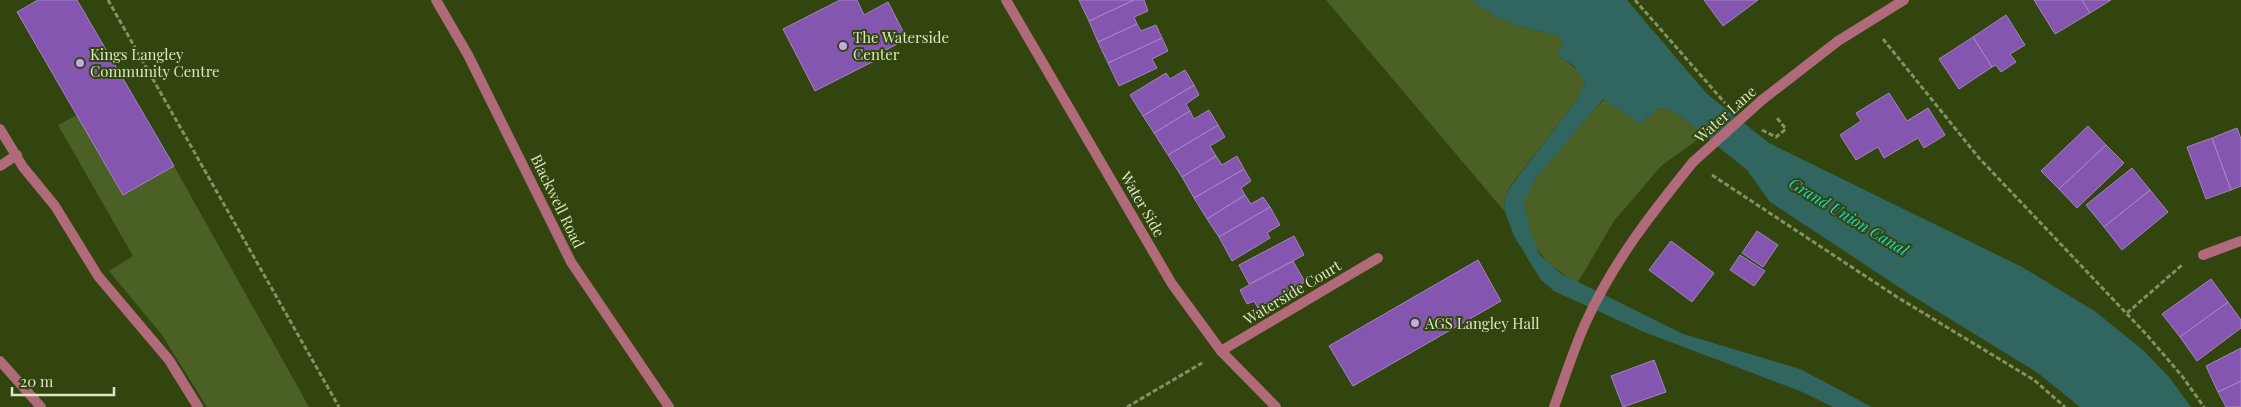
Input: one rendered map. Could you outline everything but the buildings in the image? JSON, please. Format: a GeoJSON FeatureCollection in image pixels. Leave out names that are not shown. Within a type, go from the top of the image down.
{"type":"FeatureCollection","features":[{"type":"Feature","properties":{"kind":"street","name":"Blackwell Road"},"geometry":{"type":"LineString","coordinates":[[436,0],[468,55],[571,262],[669,407]]}},
{"type":"Feature","properties":{"kind":"street","name":"Water Side"},"geometry":{"type":"LineString","coordinates":[[1006,0],[1172,284],[1221,351],[1276,407]]}},
{"type":"Feature","properties":{"kind":"street","name":"Water Lane"},"geometry":{"type":"LineString","coordinates":[[1554,407],[1584,325],[1603,287],[1640,228],[1693,162],[1762,100],[1838,41],[1904,0]]}},
{"type":"Feature","properties":{"kind":"street"},"geometry":{"type":"LineString","coordinates":[[0,129],[23,167],[55,206],[98,276],[169,360],[198,407]]}},
{"type":"Feature","properties":{"kind":"street"},"geometry":{"type":"LineString","coordinates":[[0,166],[17,155]]}},
{"type":"Feature","properties":{"kind":"street"},"geometry":{"type":"LineString","coordinates":[[2203,255],[2241,241]]}},
{"type":"Feature","properties":{"kind":"street","name":"Waterside Court"},"geometry":{"type":"LineString","coordinates":[[1221,351],[1378,258]]}},
{"type":"Feature","properties":{"kind":"street"},"geometry":{"type":"LineString","coordinates":[[0,361],[41,407]]}},
{"type":"Feature","properties":{"kind":"path"},"geometry":{"type":"LineString","coordinates":[[108,0],[339,407]]}},
{"type":"Feature","properties":{"kind":"path"},"geometry":{"type":"LineString","coordinates":[[1635,0],[1727,106]]}},
{"type":"Feature","properties":{"kind":"path"},"geometry":{"type":"LineString","coordinates":[[1870,21],[1979,158],[2127,313],[2182,376],[2204,407]]}},
{"type":"Feature","properties":{"kind":"path"},"geometry":{"type":"LineString","coordinates":[[1759,128],[1776,137]]}},
{"type":"Feature","properties":{"kind":"path"},"geometry":{"type":"LineString","coordinates":[[1693,162],[1897,297],[2034,380],[2065,407]]}},
{"type":"Feature","properties":{"kind":"path"},"geometry":{"type":"LineString","coordinates":[[2127,313],[2178,266],[2203,255]]}},
{"type":"Feature","properties":{"kind":"path"},"geometry":{"type":"LineString","coordinates":[[1128,407],[1221,351]]}},
{"type":"Feature","properties":{"kind":"green space"},"geometry":{"type":"Polygon","coordinates":[[[1326,0],[1471,0],[1494,16],[1526,28],[1557,35],[1563,42],[1557,55],[1577,70],[1585,84],[1577,100],[1509,188],[1504,202],[1505,212],[1326,0]]]}},
{"type":"Feature","properties":{"kind":"green space"},"geometry":{"type":"Polygon","coordinates":[[[1604,99],[1640,124],[1659,108],[1674,111],[1704,135],[1661,166],[1614,221],[1578,282],[1551,265],[1538,250],[1530,232],[1524,202],[1528,192],[1546,165],[1604,99]]]}},
{"type":"Feature","properties":{"kind":"green space"},"geometry":{"type":"Polygon","coordinates":[[[77,115],[123,195],[174,166],[309,407],[207,407],[162,335],[109,271],[133,256],[58,125],[77,115]]]}},
{"type":"Feature","properties":{"kind":"water","name":"Grand Union Canal"},"geometry":{"type":"Polygon","coordinates":[[[1471,0],[1627,0],[1707,94],[1769,143],[2022,267],[2096,312],[2144,351],[2169,377],[2191,407],[2080,407],[2038,373],[1911,295],[1770,202],[1747,170],[1674,111],[1659,108],[1640,124],[1603,99],[1536,178],[1524,202],[1529,228],[1539,254],[1560,273],[1683,334],[1800,369],[1872,407],[1833,407],[1800,391],[1644,332],[1554,291],[1541,280],[1514,236],[1505,212],[1504,202],[1509,189],[1577,100],[1585,83],[1574,66],[1557,55],[1563,42],[1557,35],[1526,28],[1494,16],[1471,0]]]}},
{"type":"Feature","properties":{"kind":"place","name":"The Waterside Center"},"geometry":{"type":"Point","coordinates":[843,46]}},
{"type":"Feature","properties":{"kind":"place","name":"Kings Langley Community Centre"},"geometry":{"type":"Point","coordinates":[80,63]}},
{"type":"Feature","properties":{"kind":"place","name":"AGS Langley Hall"},"geometry":{"type":"Point","coordinates":[1415,323]}}]}
